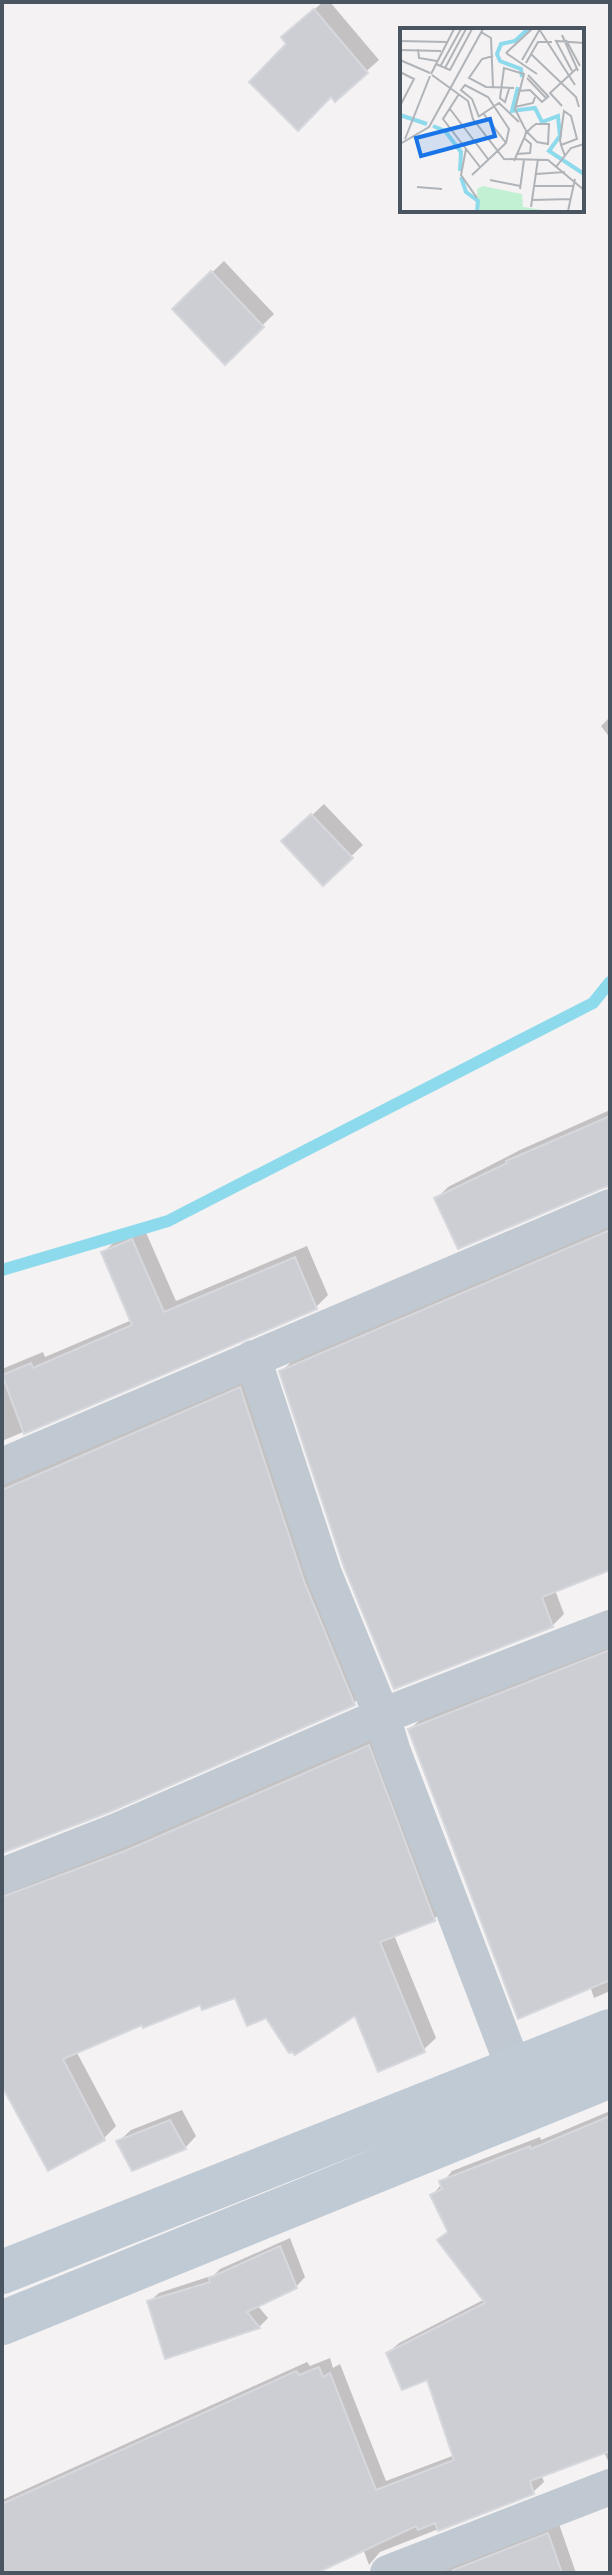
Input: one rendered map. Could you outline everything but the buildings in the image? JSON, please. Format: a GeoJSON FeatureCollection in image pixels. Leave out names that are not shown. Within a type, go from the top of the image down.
{"type":"FeatureCollection","features":[{"type":"Feature","properties":{"kind":"street"},"geometry":{"type":"LineString","coordinates":[[2,1466],[610,1207]]}},
{"type":"Feature","properties":{"kind":"street"},"geometry":{"type":"LineString","coordinates":[[253,1358],[324,1574],[382,1716],[522,2090]]}},
{"type":"Feature","properties":{"kind":"street"},"geometry":{"type":"LineString","coordinates":[[2,1876],[117,1831],[382,1716],[610,1628]]}},
{"type":"Feature","properties":{"kind":"street"},"geometry":{"type":"LineString","coordinates":[[2,2323],[522,2090],[610,2031]]}},
{"type":"Feature","properties":{"kind":"street"},"geometry":{"type":"LineString","coordinates":[[2,2272],[371,2125],[522,2090],[610,2076]]}},
{"type":"Feature","properties":{"kind":"street"},"geometry":{"type":"LineString","coordinates":[[388,2573],[610,2487]]}},
{"type":"Feature","properties":{"kind":"waterway"},"geometry":{"type":"LineString","coordinates":[[2,1270],[168,1221],[593,1003],[610,982]]}}]}
